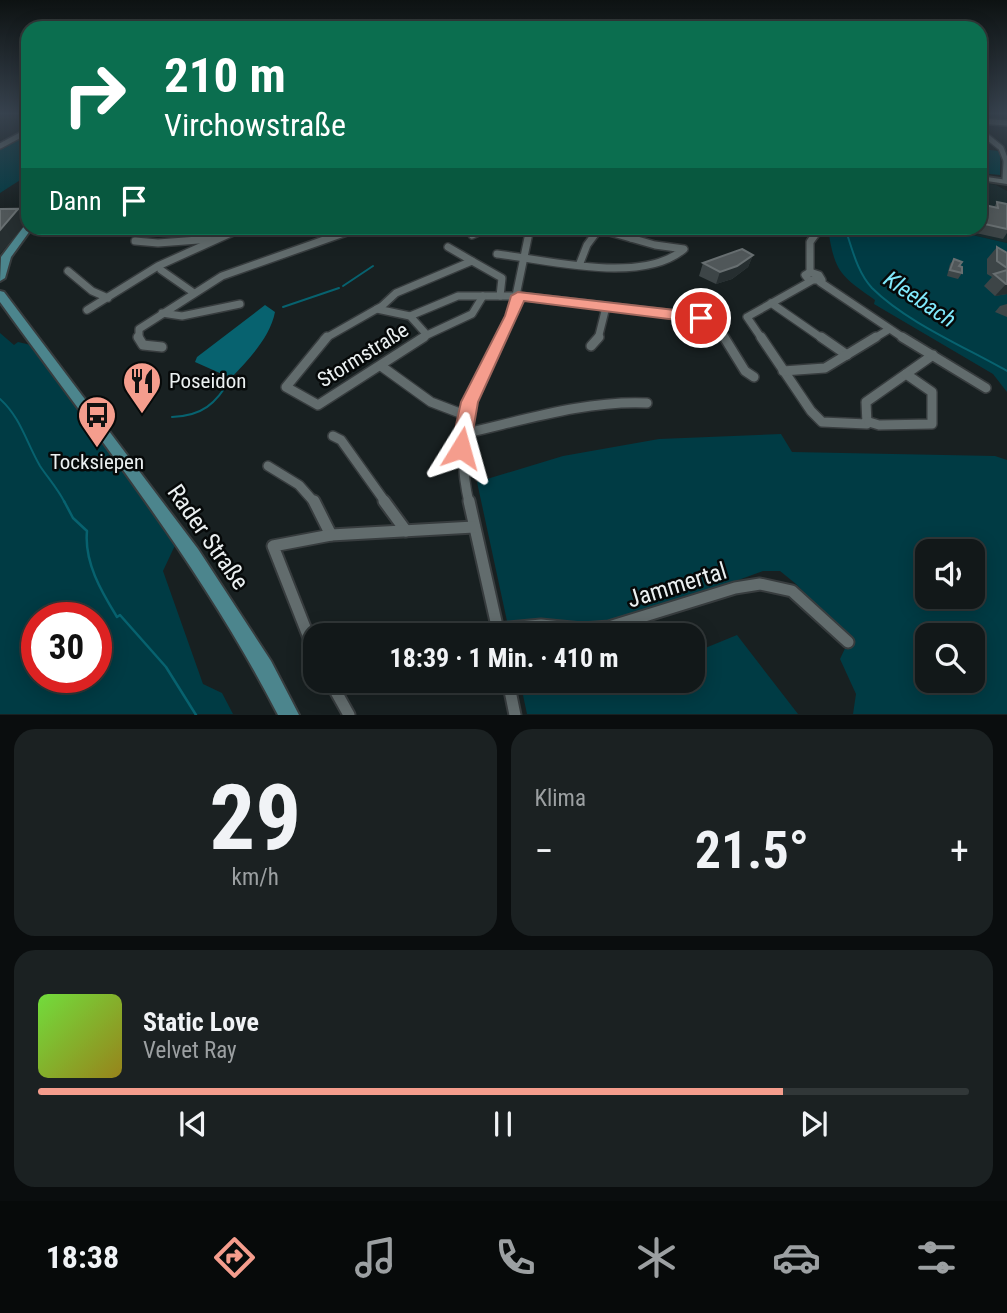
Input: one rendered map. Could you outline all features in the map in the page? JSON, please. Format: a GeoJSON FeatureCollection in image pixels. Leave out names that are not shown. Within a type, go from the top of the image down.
{"type":"FeatureCollection","features":[{"type":"Feature","properties":{"kind":"main road"},"geometry":{"type":"LineString","coordinates":[[0,215],[21,214]]}},
{"type":"Feature","properties":{"kind":"main road"},"geometry":{"type":"LineString","coordinates":[[0,278],[6,257],[22,235]]}},
{"type":"Feature","properties":{"kind":"main road"},"geometry":{"type":"LineString","coordinates":[[3,266],[30,235]]}},
{"type":"Feature","properties":{"kind":"main road","name":"Rader Straße"},"geometry":{"type":"LineString","coordinates":[[0,294],[192,555],[264,668],[289,715]]}},
{"type":"Feature","properties":{"kind":"street"},"geometry":{"type":"LineString","coordinates":[[987,177],[1006,181],[1007,162]]}},
{"type":"Feature","properties":{"kind":"street"},"geometry":{"type":"LineString","coordinates":[[88,310],[158,266],[225,235]]}},
{"type":"Feature","properties":{"kind":"street"},"geometry":{"type":"LineString","coordinates":[[162,347],[143,345],[137,333],[162,313],[222,276],[337,235]]}},
{"type":"Feature","properties":{"kind":"street"},"geometry":{"type":"LineString","coordinates":[[497,623],[461,463],[462,433],[465,415],[512,316],[518,296],[526,235]]}},
{"type":"Feature","properties":{"kind":"street"},"geometry":{"type":"LineString","coordinates":[[580,263],[594,235]]}},
{"type":"Feature","properties":{"kind":"street"},"geometry":{"type":"LineString","coordinates":[[497,254],[650,267],[672,261],[684,248],[620,235]]}},
{"type":"Feature","properties":{"kind":"street"},"geometry":{"type":"LineString","coordinates":[[815,235],[810,242],[809,261],[814,278],[888,330],[986,388]]}},
{"type":"Feature","properties":{"kind":"street"},"geometry":{"type":"LineString","coordinates":[[135,242],[215,239]]}},
{"type":"Feature","properties":{"kind":"street"},"geometry":{"type":"LineString","coordinates":[[448,247],[502,278],[500,296]]}},
{"type":"Feature","properties":{"kind":"street"},"geometry":{"type":"LineString","coordinates":[[377,309],[396,293],[472,261]]}},
{"type":"Feature","properties":{"kind":"street"},"geometry":{"type":"LineString","coordinates":[[161,270],[194,293]]}},
{"type":"Feature","properties":{"kind":"street"},"geometry":{"type":"LineString","coordinates":[[68,271],[92,291],[108,298]]}},
{"type":"Feature","properties":{"kind":"street"},"geometry":{"type":"LineString","coordinates":[[814,278],[747,317],[783,372],[822,422],[863,425],[869,422],[879,425],[932,424],[932,393],[906,374]]}},
{"type":"Feature","properties":{"kind":"street","name":"Stormstraße"},"geometry":{"type":"LineString","coordinates":[[410,316],[427,335],[318,405],[286,387],[318,343],[377,309],[410,316],[457,296],[518,296],[682,315],[713,322],[745,371],[754,377]]}},
{"type":"Feature","properties":{"kind":"street"},"geometry":{"type":"LineString","coordinates":[[427,335],[472,314],[483,296]]}},
{"type":"Feature","properties":{"kind":"street"},"geometry":{"type":"LineString","coordinates":[[771,303],[847,355]]}},
{"type":"Feature","properties":{"kind":"street"},"geometry":{"type":"LineString","coordinates":[[162,313],[199,315],[220,305],[240,304]]}},
{"type":"Feature","properties":{"kind":"street"},"geometry":{"type":"LineString","coordinates":[[591,346],[598,340],[606,307]]}},
{"type":"Feature","properties":{"kind":"street"},"geometry":{"type":"LineString","coordinates":[[783,372],[822,369],[888,330]]}},
{"type":"Feature","properties":{"kind":"street"},"geometry":{"type":"LineString","coordinates":[[869,422],[866,402],[933,355]]}},
{"type":"Feature","properties":{"kind":"street"},"geometry":{"type":"LineString","coordinates":[[381,366],[412,391],[452,413],[465,415]]}},
{"type":"Feature","properties":{"kind":"street"},"geometry":{"type":"LineString","coordinates":[[462,433],[565,412],[629,402],[647,403]]}},
{"type":"Feature","properties":{"kind":"street"},"geometry":{"type":"LineString","coordinates":[[333,436],[341,440],[406,531]]}},
{"type":"Feature","properties":{"kind":"street"},"geometry":{"type":"LineString","coordinates":[[268,466],[286,474],[306,491],[326,520],[331,535]]}},
{"type":"Feature","properties":{"kind":"street"},"geometry":{"type":"LineString","coordinates":[[303,623],[273,546],[331,535],[474,527]]}},
{"type":"Feature","properties":{"kind":"street","name":"Jammertal"},"geometry":{"type":"LineString","coordinates":[[621,623],[747,585],[760,584],[792,591],[848,642]]}},
{"type":"Feature","properties":{"kind":"street"},"geometry":{"type":"LineString","coordinates":[[337,693],[349,715]]}},
{"type":"Feature","properties":{"kind":"street"},"geometry":{"type":"LineString","coordinates":[[510,693],[515,715]]}},
{"type":"Feature","properties":{"kind":"shaded area"},"geometry":{"type":"Polygon","coordinates":[[[21,147],[21,180],[0,193],[0,148],[21,147]]]}},
{"type":"Feature","properties":{"kind":"shaded area"},"geometry":{"type":"Polygon","coordinates":[[[987,150],[1000,151],[1000,175],[987,174],[987,150]]]}},
{"type":"Feature","properties":{"kind":"shaded area"},"geometry":{"type":"Polygon","coordinates":[[[987,183],[1007,191],[1007,243],[972,235],[987,235],[987,183]]]}},
{"type":"Feature","properties":{"kind":"shaded area"},"geometry":{"type":"Polygon","coordinates":[[[829,235],[972,235],[1007,243],[1007,392],[993,374],[874,304],[875,300],[841,272],[833,255],[829,235]]]}},
{"type":"Feature","properties":{"kind":"shaded area"},"geometry":{"type":"Polygon","coordinates":[[[265,305],[275,312],[268,331],[258,348],[231,378],[195,362],[197,357],[265,305]]]}},
{"type":"Feature","properties":{"kind":"shaded area"},"geometry":{"type":"Polygon","coordinates":[[[0,333],[14,345],[18,342],[31,345],[177,541],[163,571],[203,684],[222,693],[233,714],[0,714],[0,333]]]}},
{"type":"Feature","properties":{"kind":"shaded area"},"geometry":{"type":"Polygon","coordinates":[[[781,434],[792,452],[995,456],[1007,460],[1007,714],[853,714],[856,694],[840,659],[849,640],[796,584],[780,571],[763,571],[648,613],[651,623],[507,623],[477,482],[563,456],[659,439],[781,434]]]}},
{"type":"Feature","properties":{"kind":"shaded area"},"geometry":{"type":"Polygon","coordinates":[[[737,635],[798,714],[527,714],[523,693],[705,693],[705,648],[737,635]]]}},
{"type":"Feature","properties":{"kind":"building"},"geometry":{"type":"Polygon","coordinates":[[[997,202],[1007,204],[1007,229],[987,225],[987,206],[998,208],[997,202]]]}},
{"type":"Feature","properties":{"kind":"building"},"geometry":{"type":"Polygon","coordinates":[[[0,209],[18,209],[0,230],[0,209]]]}},
{"type":"Feature","properties":{"kind":"building"},"geometry":{"type":"Polygon","coordinates":[[[997,247],[1007,253],[1007,268],[997,261],[997,247]]]}},
{"type":"Feature","properties":{"kind":"building"},"geometry":{"type":"Polygon","coordinates":[[[742,249],[753,255],[737,266],[720,272],[703,263],[742,249]]]}},
{"type":"Feature","properties":{"kind":"building"},"geometry":{"type":"Polygon","coordinates":[[[954,259],[962,262],[959,266],[962,267],[962,273],[950,270],[954,259]]]}},
{"type":"Feature","properties":{"kind":"building"},"geometry":{"type":"Polygon","coordinates":[[[1007,270],[1007,284],[1006,284],[994,274],[1007,270]]]}},
{"type":"Feature","properties":{"kind":"waterway","name":"Kleebach"},"geometry":{"type":"LineString","coordinates":[[847,235],[862,275],[886,300],[936,333],[1007,371]]}},
{"type":"Feature","properties":{"kind":"waterway","name":"Tocksiepen"},"geometry":{"type":"LineString","coordinates":[[343,286],[373,266]]}},
{"type":"Feature","properties":{"kind":"waterway","name":"Tocksiepen"},"geometry":{"type":"LineString","coordinates":[[283,307],[339,288]]}},
{"type":"Feature","properties":{"kind":"waterway","name":"Tocksiepen"},"geometry":{"type":"LineString","coordinates":[[172,417],[192,414],[207,407],[220,395],[231,378]]}},
{"type":"Feature","properties":{"kind":"waterway"},"geometry":{"type":"LineString","coordinates":[[0,399],[13,414],[40,466],[65,503]]}},
{"type":"Feature","properties":{"kind":"waterway"},"geometry":{"type":"LineString","coordinates":[[64,501],[73,518],[87,531],[91,565],[117,617],[120,615],[166,667],[196,715]]}},
{"type":"Feature","properties":{"kind":"place","name":"Poseidon"},"geometry":{"type":"Point","coordinates":[142,415]}},
{"type":"Feature","properties":{"kind":"place","name":"Tocksiepen"},"geometry":{"type":"Point","coordinates":[97,449]}},
{"type":"Feature","properties":{"kind":"route"},"geometry":{"type":"LineString","coordinates":[[461,448],[469,402],[512,316],[518,296],[701,318]]}}]}
